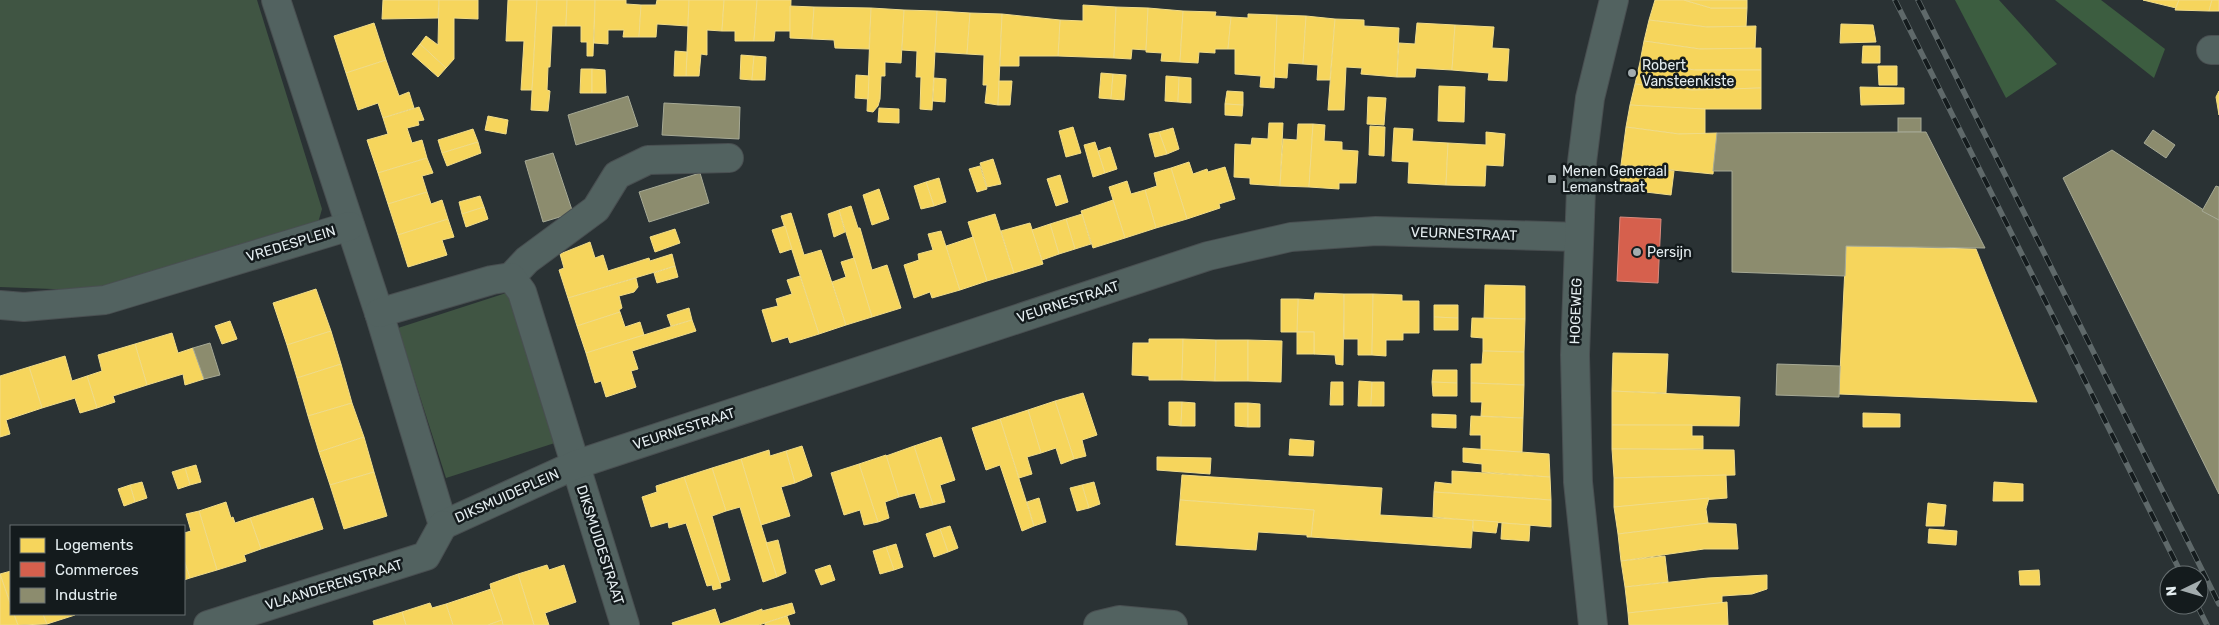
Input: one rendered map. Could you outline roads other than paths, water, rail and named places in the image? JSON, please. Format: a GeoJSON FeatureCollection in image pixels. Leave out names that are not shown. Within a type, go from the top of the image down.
{"type":"FeatureCollection","features":[{"type":"Feature","properties":{"kind":"street","name":"VREDESPLEIN"},"geometry":{"type":"LineString","coordinates":[[0,304],[24,307],[105,300],[350,226],[276,0]]}},
{"type":"Feature","properties":{"kind":"street","name":"HOGEWEG"},"geometry":{"type":"LineString","coordinates":[[1593,625],[1578,482],[1575,355],[1581,169],[1590,98],[1614,0]]}},
{"type":"Feature","properties":{"kind":"street"},"geometry":{"type":"LineString","coordinates":[[379,314],[492,280],[511,277],[527,260],[596,209],[617,174],[648,160],[729,158]]}},
{"type":"Feature","properties":{"kind":"street","name":"DIKSMUIDEPLEIN"},"geometry":{"type":"LineString","coordinates":[[350,226],[379,314],[443,525],[574,465],[522,292],[511,277]]}},
{"type":"Feature","properties":{"kind":"street","name":"VEURNESTRAAT"},"geometry":{"type":"LineString","coordinates":[[574,465],[1208,256],[1291,237],[1376,231],[1579,237]]}},
{"type":"Feature","properties":{"kind":"street","name":"DIKSMUIDESTRAAT"},"geometry":{"type":"LineString","coordinates":[[574,465],[625,625]]}},
{"type":"Feature","properties":{"kind":"street","name":"VLAANDERENSTRAAT"},"geometry":{"type":"LineString","coordinates":[[208,625],[426,556],[443,525]]}},
{"type":"Feature","properties":{"kind":"street"},"geometry":{"type":"LineString","coordinates":[[1098,625],[1119,620],[1173,625]]}},
{"type":"Feature","properties":{"kind":"railway"},"geometry":{"type":"LineString","coordinates":[[1895,0],[2177,565]]}},
{"type":"Feature","properties":{"kind":"railway"},"geometry":{"type":"LineString","coordinates":[[1918,0],[2219,604]]}},
{"type":"Feature","properties":{"kind":"railway"},"geometry":{"type":"LineString","coordinates":[[2202,615],[2207,625]]}},
{"type":"Feature","properties":{"kind":"place","name":"Robert Vansteenkiste"},"geometry":{"type":"Point","coordinates":[1632,73]}},
{"type":"Feature","properties":{"kind":"place","name":"Menen Generaal Lemanstraat"},"geometry":{"type":"Point","coordinates":[1552,179]}},
{"type":"Feature","properties":{"kind":"place","name":"Persijn"},"geometry":{"type":"Point","coordinates":[1637,252]}}]}
